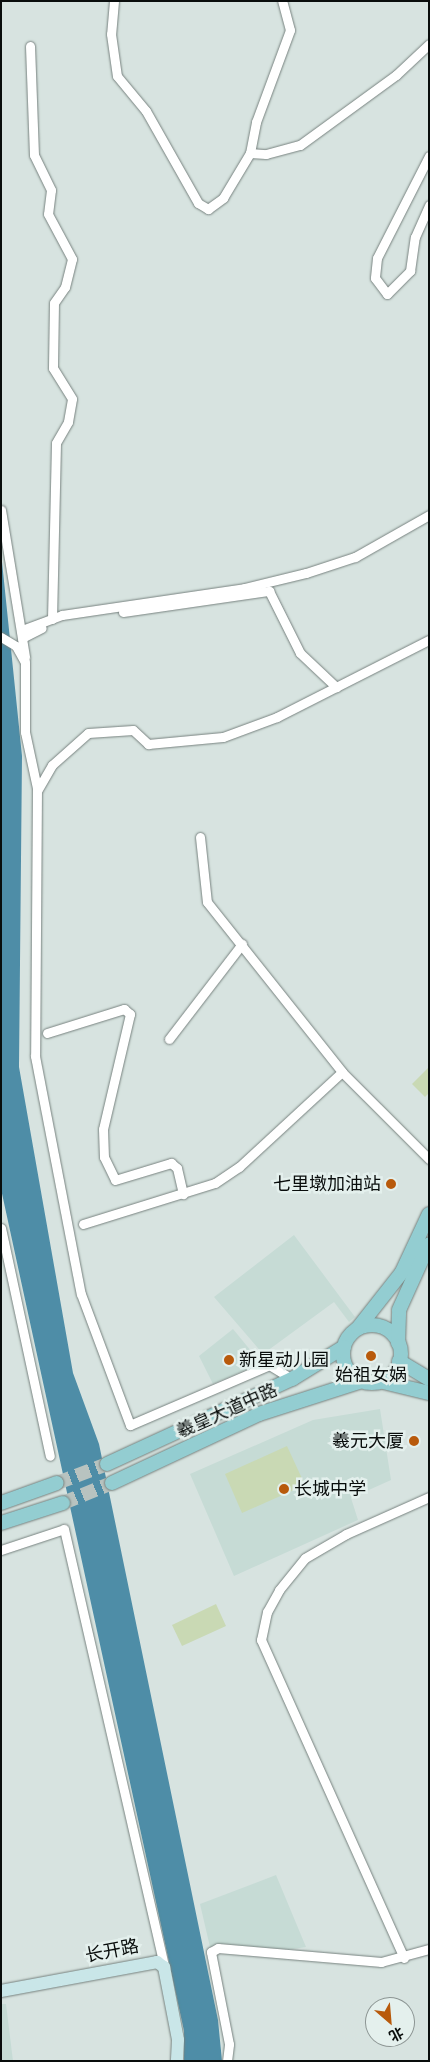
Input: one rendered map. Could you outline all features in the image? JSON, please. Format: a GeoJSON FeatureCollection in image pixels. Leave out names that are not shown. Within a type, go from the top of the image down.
{"type":"FeatureCollection","features":[{"type":"Feature","properties":{"kind":"main road"},"geometry":{"type":"LineString","coordinates":[[429,1214],[402,1272],[344,1347],[345,1364],[362,1380],[379,1381],[429,1393]]}},
{"type":"Feature","properties":{"kind":"main road"},"geometry":{"type":"LineString","coordinates":[[379,1381],[394,1371],[399,1361],[400,1310],[429,1244]]}},
{"type":"Feature","properties":{"kind":"main road"},"geometry":{"type":"LineString","coordinates":[[358,1328],[381,1327],[398,1343]]}},
{"type":"Feature","properties":{"kind":"main road","name":"羲皇大道中路"},"geometry":{"type":"LineString","coordinates":[[107,1464],[258,1396],[292,1379],[344,1347]]}},
{"type":"Feature","properties":{"kind":"main road"},"geometry":{"type":"LineString","coordinates":[[399,1361],[429,1379]]}},
{"type":"Feature","properties":{"kind":"main road","name":"羲皇大道中路"},"geometry":{"type":"LineString","coordinates":[[112,1484],[259,1414],[362,1380]]}},
{"type":"Feature","properties":{"kind":"main road"},"geometry":{"type":"LineString","coordinates":[[1,1503],[57,1483]]}},
{"type":"Feature","properties":{"kind":"main road"},"geometry":{"type":"LineString","coordinates":[[1,1523],[63,1503]]}},
{"type":"Feature","properties":{"kind":"street"},"geometry":{"type":"LineString","coordinates":[[114,1],[111,34],[116,76],[146,111],[202,208],[213,207],[223,198],[250,153],[256,122],[290,30],[282,1]]}},
{"type":"Feature","properties":{"kind":"street"},"geometry":{"type":"LineString","coordinates":[[250,153],[266,154],[300,145],[396,75],[429,44]]}},
{"type":"Feature","properties":{"kind":"street"},"geometry":{"type":"LineString","coordinates":[[30,46],[34,155],[51,190],[48,214],[72,259],[66,287],[54,303],[53,368],[72,400],[68,422],[56,443],[52,619]]}},
{"type":"Feature","properties":{"kind":"street"},"geometry":{"type":"LineString","coordinates":[[429,156],[377,258],[375,278],[387,294],[410,271],[415,237],[429,205]]}},
{"type":"Feature","properties":{"kind":"street"},"geometry":{"type":"LineString","coordinates":[[1,510],[22,634],[25,662],[25,732],[37,793],[35,1056],[81,1294],[130,1425],[269,1365],[292,1379]]}},
{"type":"Feature","properties":{"kind":"street"},"geometry":{"type":"LineString","coordinates":[[22,634],[52,619],[244,588],[306,573],[355,557],[429,515]]}},
{"type":"Feature","properties":{"kind":"street"},"geometry":{"type":"LineString","coordinates":[[22,634],[57,622],[269,591],[300,653],[336,687]]}},
{"type":"Feature","properties":{"kind":"street"},"geometry":{"type":"LineString","coordinates":[[1,637],[16,646],[25,662]]}},
{"type":"Feature","properties":{"kind":"street"},"geometry":{"type":"LineString","coordinates":[[37,793],[52,765],[88,734],[133,730],[148,744],[223,737],[277,718],[429,640]]}},
{"type":"Feature","properties":{"kind":"street"},"geometry":{"type":"LineString","coordinates":[[200,837],[207,902],[342,1072],[429,1159]]}},
{"type":"Feature","properties":{"kind":"street"},"geometry":{"type":"LineString","coordinates":[[169,1039],[242,944]]}},
{"type":"Feature","properties":{"kind":"street"},"geometry":{"type":"LineString","coordinates":[[47,1033],[124,1009],[130,1014],[103,1129],[104,1157],[115,1180],[170,1163],[177,1168],[183,1194]]}},
{"type":"Feature","properties":{"kind":"street"},"geometry":{"type":"LineString","coordinates":[[83,1224],[215,1183],[239,1167],[342,1072]]}},
{"type":"Feature","properties":{"kind":"street"},"geometry":{"type":"LineString","coordinates":[[1,1228],[50,1456]]}},
{"type":"Feature","properties":{"kind":"street"},"geometry":{"type":"LineString","coordinates":[[404,1958],[261,1640],[267,1612],[278,1590],[305,1558],[346,1534],[429,1497]]}},
{"type":"Feature","properties":{"kind":"street"},"geometry":{"type":"LineString","coordinates":[[1,1550],[64,1529],[164,1967]]}},
{"type":"Feature","properties":{"kind":"street"},"geometry":{"type":"LineString","coordinates":[[227,2061],[229,2044],[211,1952],[218,1948],[381,1962],[404,1958],[429,1949]]}},
{"type":"Feature","properties":{"kind":"street","name":"长开路"},"geometry":{"type":"LineString","coordinates":[[1,1991],[145,1961],[164,1967],[178,2040],[177,2061]]}},
{"type":"Feature","properties":{"kind":"shaded area"},"geometry":{"type":"Polygon","coordinates":[[[294,1235],[355,1317],[349,1322],[334,1302],[263,1354],[214,1297],[294,1235]]]}},
{"type":"Feature","properties":{"kind":"shaded area","name":"新星动儿园"},"geometry":{"type":"Polygon","coordinates":[[[233,1329],[261,1363],[213,1384],[199,1356],[233,1329]]]}},
{"type":"Feature","properties":{"kind":"shaded area","name":"长城中学"},"geometry":{"type":"Polygon","coordinates":[[[380,1409],[391,1480],[351,1498],[358,1520],[234,1576],[190,1474],[313,1420],[380,1409]]]}},
{"type":"Feature","properties":{"kind":"shaded area"},"geometry":{"type":"Polygon","coordinates":[[[276,1875],[306,1947],[280,1951],[210,1947],[200,1904],[276,1875]]]}},
{"type":"Feature","properties":{"kind":"shaded area"},"geometry":{"type":"Polygon","coordinates":[[[1,2004],[6,2004],[13,2061],[1,2061],[1,2004]]]}},
{"type":"Feature","properties":{"kind":"green space"},"geometry":{"type":"Polygon","coordinates":[[[429,1067],[429,1093],[425,1097],[412,1084],[429,1067]]]}},
{"type":"Feature","properties":{"kind":"green space"},"geometry":{"type":"Polygon","coordinates":[[[287,1446],[305,1485],[242,1513],[225,1474],[287,1446]]]}},
{"type":"Feature","properties":{"kind":"green space"},"geometry":{"type":"Polygon","coordinates":[[[216,1604],[226,1626],[182,1646],[172,1625],[216,1604]]]}},
{"type":"Feature","properties":{"kind":"water"},"geometry":{"type":"Polygon","coordinates":[[[1,552],[22,756],[19,1067],[73,1373],[99,1444],[218,2020],[222,2061],[184,2061],[184,2031],[1,1189],[1,552]]]}},
{"type":"Feature","properties":{"kind":"tunnel"},"geometry":{"type":"LineString","coordinates":[[57,1483],[107,1464]]}},
{"type":"Feature","properties":{"kind":"tunnel"},"geometry":{"type":"LineString","coordinates":[[63,1503],[112,1483]]}},
{"type":"Feature","properties":{"kind":"place","name":"七里墩加油站"},"geometry":{"type":"Point","coordinates":[391,1184]}},
{"type":"Feature","properties":{"kind":"place","name":"始祖女娲"},"geometry":{"type":"Point","coordinates":[371,1356]}},
{"type":"Feature","properties":{"kind":"place","name":"新星动儿园"},"geometry":{"type":"Point","coordinates":[229,1360]}},
{"type":"Feature","properties":{"kind":"place","name":"羲元大厦"},"geometry":{"type":"Point","coordinates":[414,1441]}},
{"type":"Feature","properties":{"kind":"place","name":"长城中学"},"geometry":{"type":"Point","coordinates":[284,1489]}}]}
